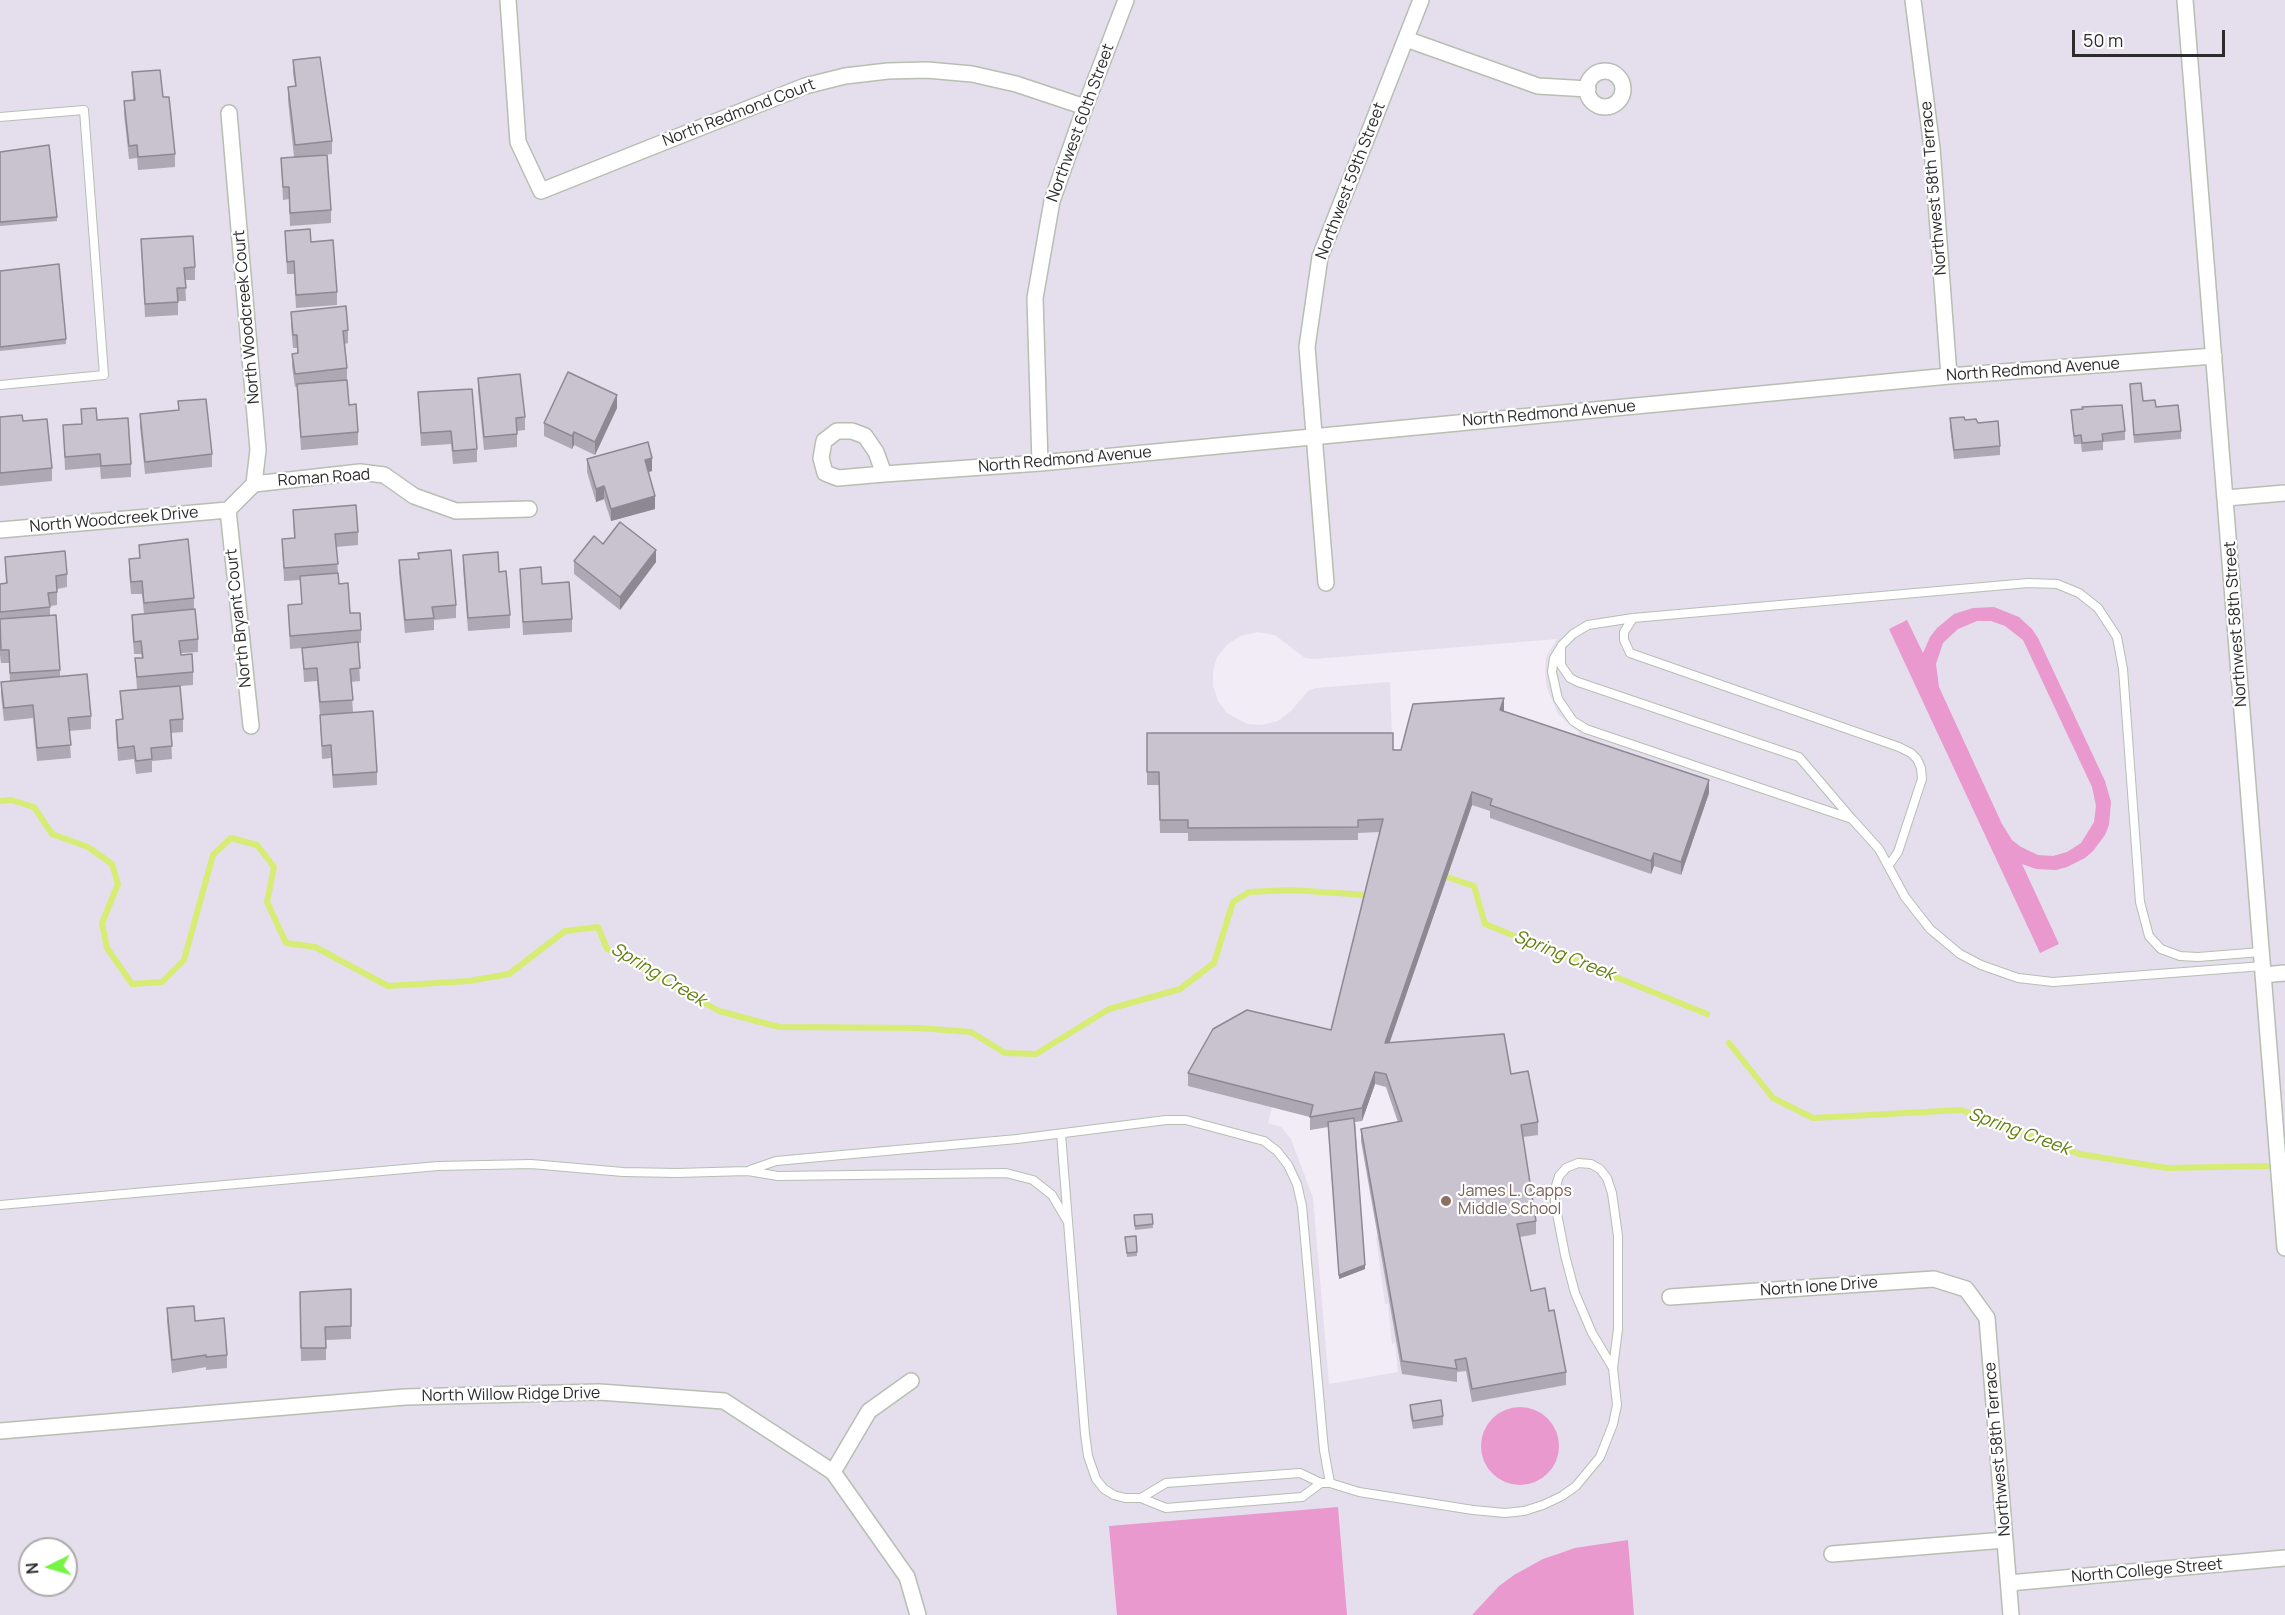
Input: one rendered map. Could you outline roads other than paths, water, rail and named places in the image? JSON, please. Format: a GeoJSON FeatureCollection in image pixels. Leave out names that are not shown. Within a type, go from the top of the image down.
{"type":"FeatureCollection","features":[{"type":"Feature","properties":{"kind":"street","name":"North Redmond Court"},"geometry":{"type":"LineString","coordinates":[[508,0],[518,142],[541,191],[805,86],[845,76],[888,71],[927,70],[972,74],[1016,84],[1084,107]]}},
{"type":"Feature","properties":{"kind":"street","name":"Northwest 60th Street"},"geometry":{"type":"LineString","coordinates":[[1040,463],[1035,298],[1052,201],[1084,107],[1126,0]]}},
{"type":"Feature","properties":{"kind":"street","name":"Northwest 59th Street"},"geometry":{"type":"LineString","coordinates":[[1326,583],[1307,346],[1320,257],[1421,0]]}},
{"type":"Feature","properties":{"kind":"street","name":"Northwest 58th Terrace"},"geometry":{"type":"LineString","coordinates":[[1913,0],[1932,148],[1949,376]]}},
{"type":"Feature","properties":{"kind":"street","name":"Northwest 58th Street"},"geometry":{"type":"LineString","coordinates":[[2186,0],[2285,1248]]}},
{"type":"Feature","properties":{"kind":"street"},"geometry":{"type":"LineString","coordinates":[[1406,39],[1538,86],[1588,89]]}},
{"type":"Feature","properties":{"kind":"street","name":"North Woodcreek Court"},"geometry":{"type":"LineString","coordinates":[[230,112],[258,450],[254,484]]}},
{"type":"Feature","properties":{"kind":"street","name":"North Redmond Avenue"},"geometry":{"type":"LineString","coordinates":[[884,474],[1040,463],[1949,376],[2214,356]]}},
{"type":"Feature","properties":{"kind":"street","name":"Roman Road"},"geometry":{"type":"LineString","coordinates":[[254,484],[360,472],[384,475],[414,496],[456,512],[529,510]]}},
{"type":"Feature","properties":{"kind":"street"},"geometry":{"type":"LineString","coordinates":[[228,510],[254,484]]}},
{"type":"Feature","properties":{"kind":"street"},"geometry":{"type":"LineString","coordinates":[[2226,498],[2285,493]]}},
{"type":"Feature","properties":{"kind":"street","name":"North Woodcreek Drive"},"geometry":{"type":"LineString","coordinates":[[0,530],[228,510]]}},
{"type":"Feature","properties":{"kind":"street","name":"North Bryant Court"},"geometry":{"type":"LineString","coordinates":[[228,510],[251,726]]}},
{"type":"Feature","properties":{"kind":"street"},"geometry":{"type":"LineString","coordinates":[[2262,964],[2285,973]]}},
{"type":"Feature","properties":{"kind":"street","name":"North Ione Drive"},"geometry":{"type":"LineString","coordinates":[[1670,1297],[1934,1279],[1966,1289]]}},
{"type":"Feature","properties":{"kind":"street","name":"Northwest 58th Terrace"},"geometry":{"type":"LineString","coordinates":[[1966,1289],[1987,1318],[2012,1615]]}},
{"type":"Feature","properties":{"kind":"street"},"geometry":{"type":"LineString","coordinates":[[834,1472],[869,1411],[911,1381]]}},
{"type":"Feature","properties":{"kind":"street","name":"North Willow Ridge Drive"},"geometry":{"type":"LineString","coordinates":[[0,1431],[405,1397],[599,1392],[724,1401],[834,1472],[907,1577],[918,1615]]}},
{"type":"Feature","properties":{"kind":"street"},"geometry":{"type":"LineString","coordinates":[[1832,1554],[2005,1540]]}},
{"type":"Feature","properties":{"kind":"street","name":"North College Street"},"geometry":{"type":"LineString","coordinates":[[2009,1583],[2285,1558]]}},
{"type":"Feature","properties":{"kind":"lane"},"geometry":{"type":"LineString","coordinates":[[0,117],[84,110],[104,375],[0,386]]}},
{"type":"Feature","properties":{"kind":"lane"},"geometry":{"type":"LineString","coordinates":[[1852,819],[1586,729],[1573,721],[1564,711],[1554,686],[1552,672],[1554,658],[1573,634],[1588,625],[1633,618],[2028,583],[2057,584],[2079,593],[2098,608],[2117,637],[2124,681],[2140,902],[2149,936],[2161,949],[2180,956],[2262,964]]}},
{"type":"Feature","properties":{"kind":"lane"},"geometry":{"type":"LineString","coordinates":[[1633,618],[1624,632],[1624,640],[1630,653],[1911,753],[1921,768],[1922,779],[1898,852],[1889,865]]}},
{"type":"Feature","properties":{"kind":"lane"},"geometry":{"type":"LineString","coordinates":[[1562,645],[1561,665],[1570,678],[1578,682],[1799,758],[1879,849],[1905,897],[1930,929],[1960,954],[1999,973],[2054,982],[2262,964]]}},
{"type":"Feature","properties":{"kind":"lane"},"geometry":{"type":"LineString","coordinates":[[748,1171],[777,1161],[1061,1134],[1176,1119],[1248,1135],[1264,1141],[1277,1150],[1288,1165],[1297,1184],[1302,1206],[1326,1483]]}},
{"type":"Feature","properties":{"kind":"lane"},"geometry":{"type":"LineString","coordinates":[[1061,1134],[1085,1434],[1091,1468],[1096,1479],[1104,1489],[1114,1495],[1141,1498],[1166,1508],[1302,1497],[1326,1483]]}},
{"type":"Feature","properties":{"kind":"lane"},"geometry":{"type":"LineString","coordinates":[[1141,1498],[1166,1483],[1300,1473],[1359,1492],[1487,1512],[1524,1511],[1562,1496],[1575,1486],[1600,1457],[1611,1432],[1617,1405],[1613,1368],[1618,1329],[1618,1248],[1612,1193],[1600,1169],[1591,1164],[1578,1163],[1566,1168],[1558,1176],[1555,1189],[1556,1203],[1565,1255],[1575,1293],[1592,1333],[1613,1368]]}},
{"type":"Feature","properties":{"kind":"lane"},"geometry":{"type":"LineString","coordinates":[[0,1205],[470,1164],[531,1164],[656,1173],[748,1171],[778,1176],[1006,1173],[1033,1180],[1052,1195],[1068,1222]]}},
{"type":"Feature","properties":{"kind":"waterway","name":"Spring Creek"},"geometry":{"type":"LineString","coordinates":[[0,801],[11,800],[34,807],[52,834],[88,847],[112,864],[118,884],[102,923],[107,948],[132,984],[162,982],[184,960],[213,855],[231,838],[257,845],[274,867],[267,902],[286,943],[315,947],[388,986],[469,981],[509,974],[565,931],[598,927],[607,949],[719,1011],[779,1027],[919,1028],[971,1032],[1005,1053],[1036,1054],[1109,1009],[1180,989],[1214,963],[1233,902],[1249,892],[1291,890],[1367,895]]}},
{"type":"Feature","properties":{"kind":"waterway","name":"Spring Creek"},"geometry":{"type":"LineString","coordinates":[[1447,877],[1474,886],[1485,924],[1707,1014]]}},
{"type":"Feature","properties":{"kind":"waterway","name":"Spring Creek"},"geometry":{"type":"LineString","coordinates":[[1729,1043],[1773,1098],[1813,1118],[1961,1110],[2079,1154],[2167,1168],[2267,1166]]}},
{"type":"Feature","properties":{"kind":"place","name":"James L. Capps Middle School"},"geometry":{"type":"Point","coordinates":[1446,1201]}}]}
